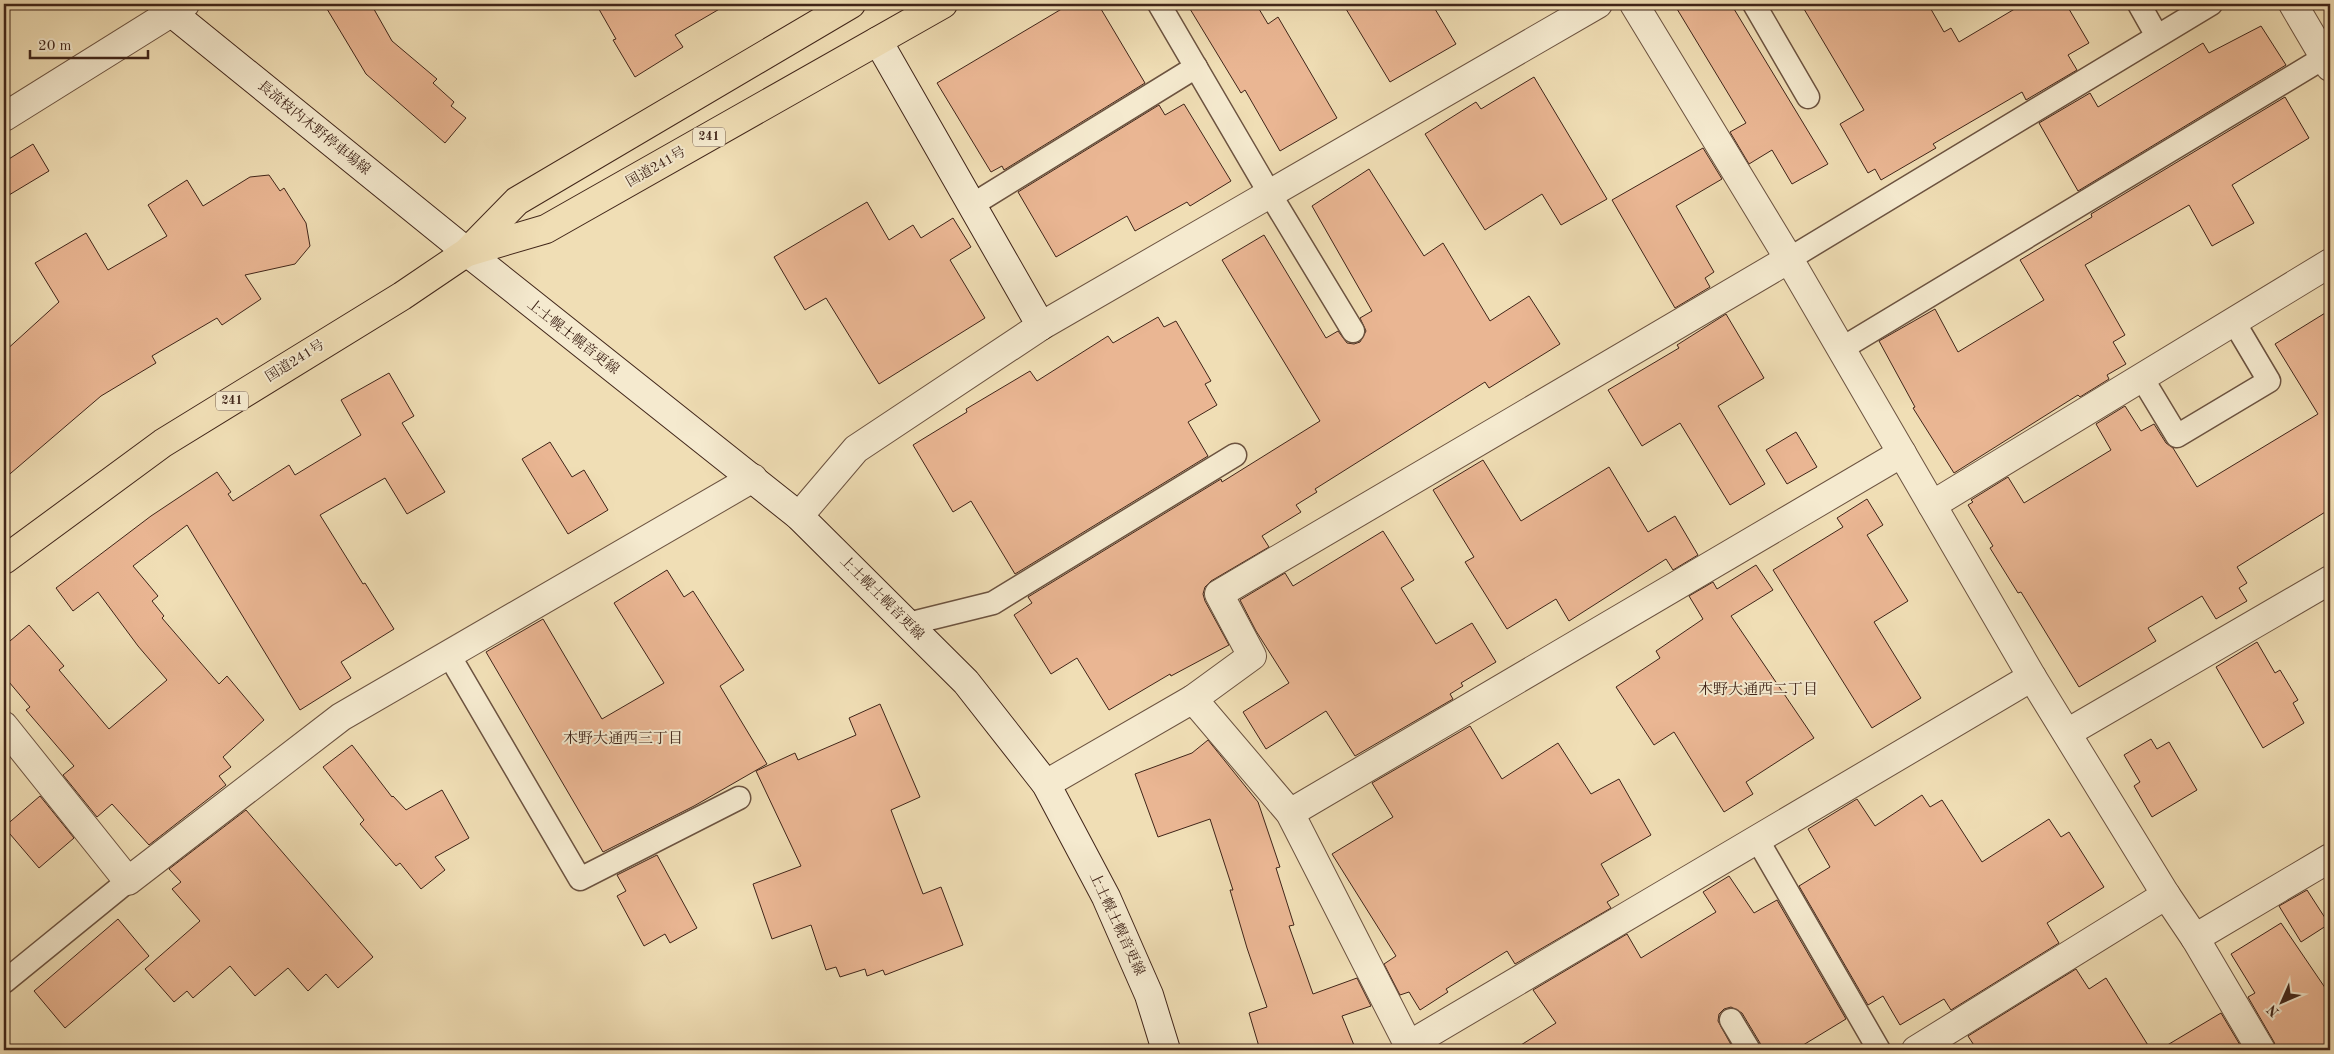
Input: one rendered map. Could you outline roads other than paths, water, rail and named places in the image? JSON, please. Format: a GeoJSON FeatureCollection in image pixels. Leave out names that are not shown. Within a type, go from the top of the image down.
{"type":"FeatureCollection","features":[{"type":"Feature","properties":{"kind":"highway","name":"国道241号"},"geometry":{"type":"LineString","coordinates":[[4,560],[163,443],[402,296],[466,252],[517,202],[851,4]]}},
{"type":"Feature","properties":{"kind":"highway","name":"国道241号"},"geometry":{"type":"LineString","coordinates":[[466,252],[546,229],[943,4]]}},
{"type":"Feature","properties":{"kind":"street"},"geometry":{"type":"LineString","coordinates":[[799,516],[856,450],[1041,326],[1598,4]]}},
{"type":"Feature","properties":{"kind":"street"},"geometry":{"type":"LineString","coordinates":[[1634,4],[1789,259],[2032,677],[2166,895],[2195,938],[2261,1050]]}},
{"type":"Feature","properties":{"kind":"street"},"geometry":{"type":"LineString","coordinates":[[2293,4],[2328,62]]}},
{"type":"Feature","properties":{"kind":"street","name":"長流枝内木野停車場線"},"geometry":{"type":"LineString","coordinates":[[172,7],[466,252]]}},
{"type":"Feature","properties":{"kind":"street"},"geometry":{"type":"LineString","coordinates":[[4,117],[172,7]]}},
{"type":"Feature","properties":{"kind":"street"},"geometry":{"type":"LineString","coordinates":[[878,41],[1041,326]]}},
{"type":"Feature","properties":{"kind":"street","name":"上士幌士幌音更線"},"geometry":{"type":"LineString","coordinates":[[466,252],[799,516],[966,682],[1046,784],[1110,906],[1149,995],[1166,1050]]}},
{"type":"Feature","properties":{"kind":"street"},"geometry":{"type":"LineString","coordinates":[[1046,784],[1193,699],[1252,656],[1219,594],[1789,259]]}},
{"type":"Feature","properties":{"kind":"street"},"geometry":{"type":"LineString","coordinates":[[1932,505],[2330,263]]}},
{"type":"Feature","properties":{"kind":"street"},"geometry":{"type":"LineString","coordinates":[[1290,812],[1902,453]]}},
{"type":"Feature","properties":{"kind":"street"},"geometry":{"type":"LineString","coordinates":[[4,726],[128,881],[340,717],[753,478]]}},
{"type":"Feature","properties":{"kind":"street"},"geometry":{"type":"LineString","coordinates":[[2067,733],[2330,580]]}},
{"type":"Feature","properties":{"kind":"street"},"geometry":{"type":"LineString","coordinates":[[1193,699],[1290,812],[1410,1048],[1757,839],[2032,677]]}},
{"type":"Feature","properties":{"kind":"street"},"geometry":{"type":"LineString","coordinates":[[2195,938],[2330,858]]}},
{"type":"Feature","properties":{"kind":"street"},"geometry":{"type":"LineString","coordinates":[[1916,1050],[2166,895]]}},
{"type":"Feature","properties":{"kind":"lane"},"geometry":{"type":"LineString","coordinates":[[1158,4],[1353,331]]}},
{"type":"Feature","properties":{"kind":"lane"},"geometry":{"type":"LineString","coordinates":[[1754,4],[1808,97]]}},
{"type":"Feature","properties":{"kind":"lane"},"geometry":{"type":"LineString","coordinates":[[2139,4],[2157,36]]}},
{"type":"Feature","properties":{"kind":"lane"},"geometry":{"type":"LineString","coordinates":[[1789,259],[2211,4]]}},
{"type":"Feature","properties":{"kind":"lane"},"geometry":{"type":"LineString","coordinates":[[1841,348],[2328,62]]}},
{"type":"Feature","properties":{"kind":"lane"},"geometry":{"type":"LineString","coordinates":[[972,205],[1196,67]]}},
{"type":"Feature","properties":{"kind":"lane"},"geometry":{"type":"LineString","coordinates":[[2142,378],[2177,436],[2269,381],[2234,322]]}},
{"type":"Feature","properties":{"kind":"lane"},"geometry":{"type":"LineString","coordinates":[[908,624],[993,603],[1235,454]]}},
{"type":"Feature","properties":{"kind":"lane"},"geometry":{"type":"LineString","coordinates":[[448,654],[580,879],[739,798]]}},
{"type":"Feature","properties":{"kind":"lane"},"geometry":{"type":"LineString","coordinates":[[1757,839],[1879,1050]]}},
{"type":"Feature","properties":{"kind":"lane"},"geometry":{"type":"LineString","coordinates":[[4,982],[128,881]]}},
{"type":"Feature","properties":{"kind":"lane"},"geometry":{"type":"LineString","coordinates":[[1731,1020],[1749,1050]]}},
{"type":"Feature","properties":{"kind":"district","name":"木野大通西二丁目"},"geometry":{"type":"Point","coordinates":[1758,690]}},
{"type":"Feature","properties":{"kind":"district","name":"木野大通西三丁目"},"geometry":{"type":"Point","coordinates":[623,739]}}]}
